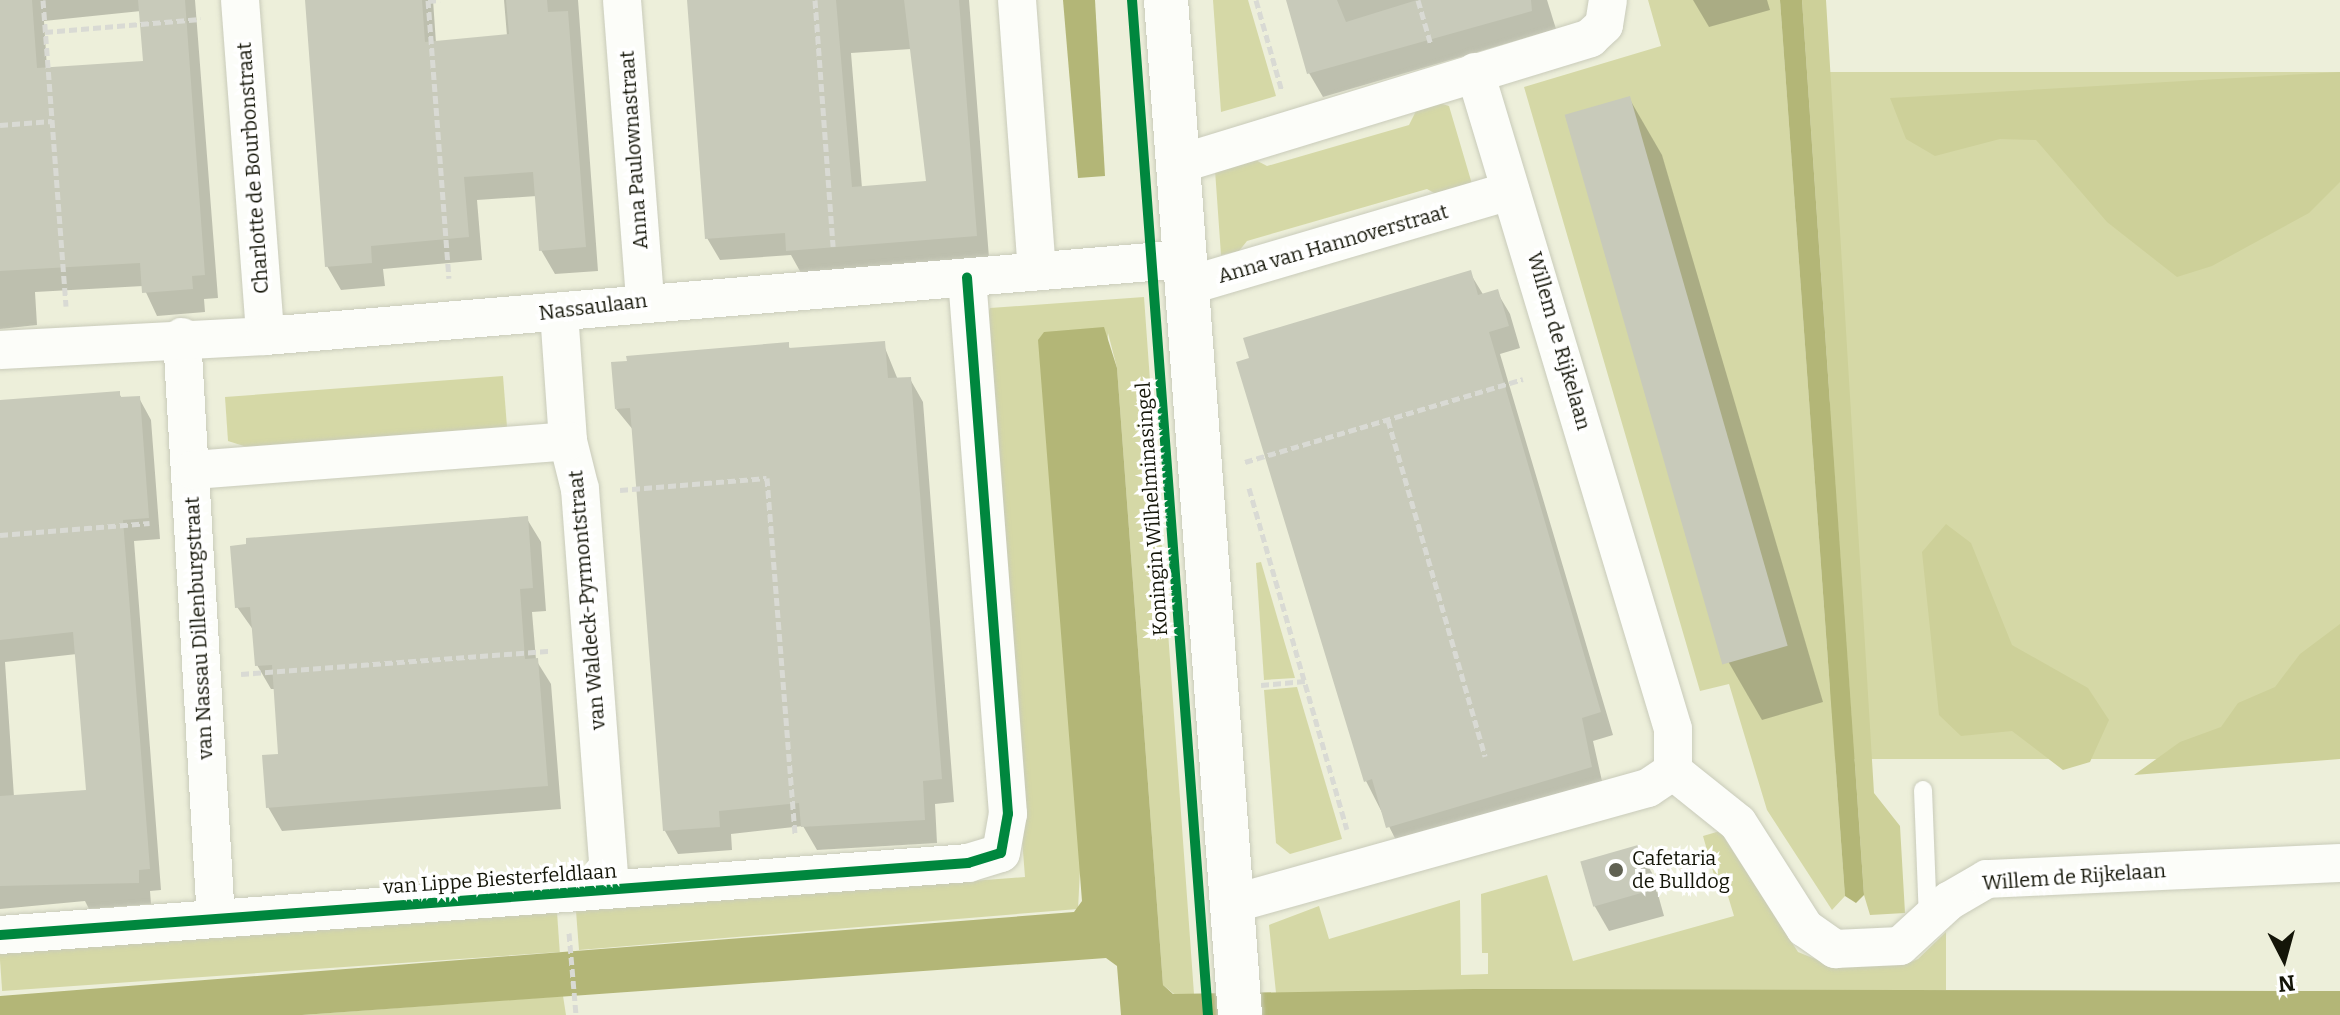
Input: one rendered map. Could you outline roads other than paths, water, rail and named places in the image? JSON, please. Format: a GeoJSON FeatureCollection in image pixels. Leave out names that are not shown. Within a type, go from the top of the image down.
{"type":"FeatureCollection","features":[{"type":"Feature","properties":{"kind":"street","name":"Anna Paulownastraat"},"geometry":{"type":"LineString","coordinates":[[622,0],[645,300]]}},
{"type":"Feature","properties":{"kind":"street"},"geometry":{"type":"LineString","coordinates":[[1017,0],[1037,271]]}},
{"type":"Feature","properties":{"kind":"street"},"geometry":{"type":"LineString","coordinates":[[1166,0],[1240,1015]]}},
{"type":"Feature","properties":{"kind":"street"},"geometry":{"type":"LineString","coordinates":[[1179,164],[1590,38],[1604,25],[1608,0]]}},
{"type":"Feature","properties":{"kind":"street","name":"Charlotte de Bourbonstraat"},"geometry":{"type":"LineString","coordinates":[[241,8],[265,336]]}},
{"type":"Feature","properties":{"kind":"street","name":"Willem de Rijkelaan"},"geometry":{"type":"LineString","coordinates":[[1475,72],[1510,191],[1522,215],[1673,729],[1673,771],[1738,823],[1805,928],[1822,944],[1835,949],[1900,946],[1974,883],[1987,879],[2340,863]]}},
{"type":"Feature","properties":{"kind":"street","name":"Anna van Hannoverstraat"},"geometry":{"type":"LineString","coordinates":[[1186,273],[1510,191]]}},
{"type":"Feature","properties":{"kind":"street","name":"Nassaulaan"},"geometry":{"type":"LineString","coordinates":[[0,350],[182,337],[265,336],[559,312],[645,300],[1037,271],[1186,273]]}},
{"type":"Feature","properties":{"kind":"street","name":"van Lippe Biesterfeldlaan"},"geometry":{"type":"LineString","coordinates":[[0,935],[968,863],[1001,853],[1008,814],[967,278]]}},
{"type":"Feature","properties":{"kind":"street","name":"van Waldeck-Pyrmontstraat"},"geometry":{"type":"LineString","coordinates":[[559,312],[568,441],[580,494],[610,889]]}},
{"type":"Feature","properties":{"kind":"street","name":"van Nassau Dillenburgstraat"},"geometry":{"type":"LineString","coordinates":[[182,337],[193,470],[190,520],[216,919]]}},
{"type":"Feature","properties":{"kind":"street"},"geometry":{"type":"LineString","coordinates":[[193,470],[568,441]]}},
{"type":"Feature","properties":{"kind":"street"},"geometry":{"type":"LineString","coordinates":[[1232,904],[1359,872],[1648,788],[1673,771]]}},
{"type":"Feature","properties":{"kind":"lane"},"geometry":{"type":"LineString","coordinates":[[1923,790],[1928,921]]}},
{"type":"Feature","properties":{"kind":"place","name":"Cafetaria de Bulldog"},"geometry":{"type":"Point","coordinates":[1616,870]}}]}
